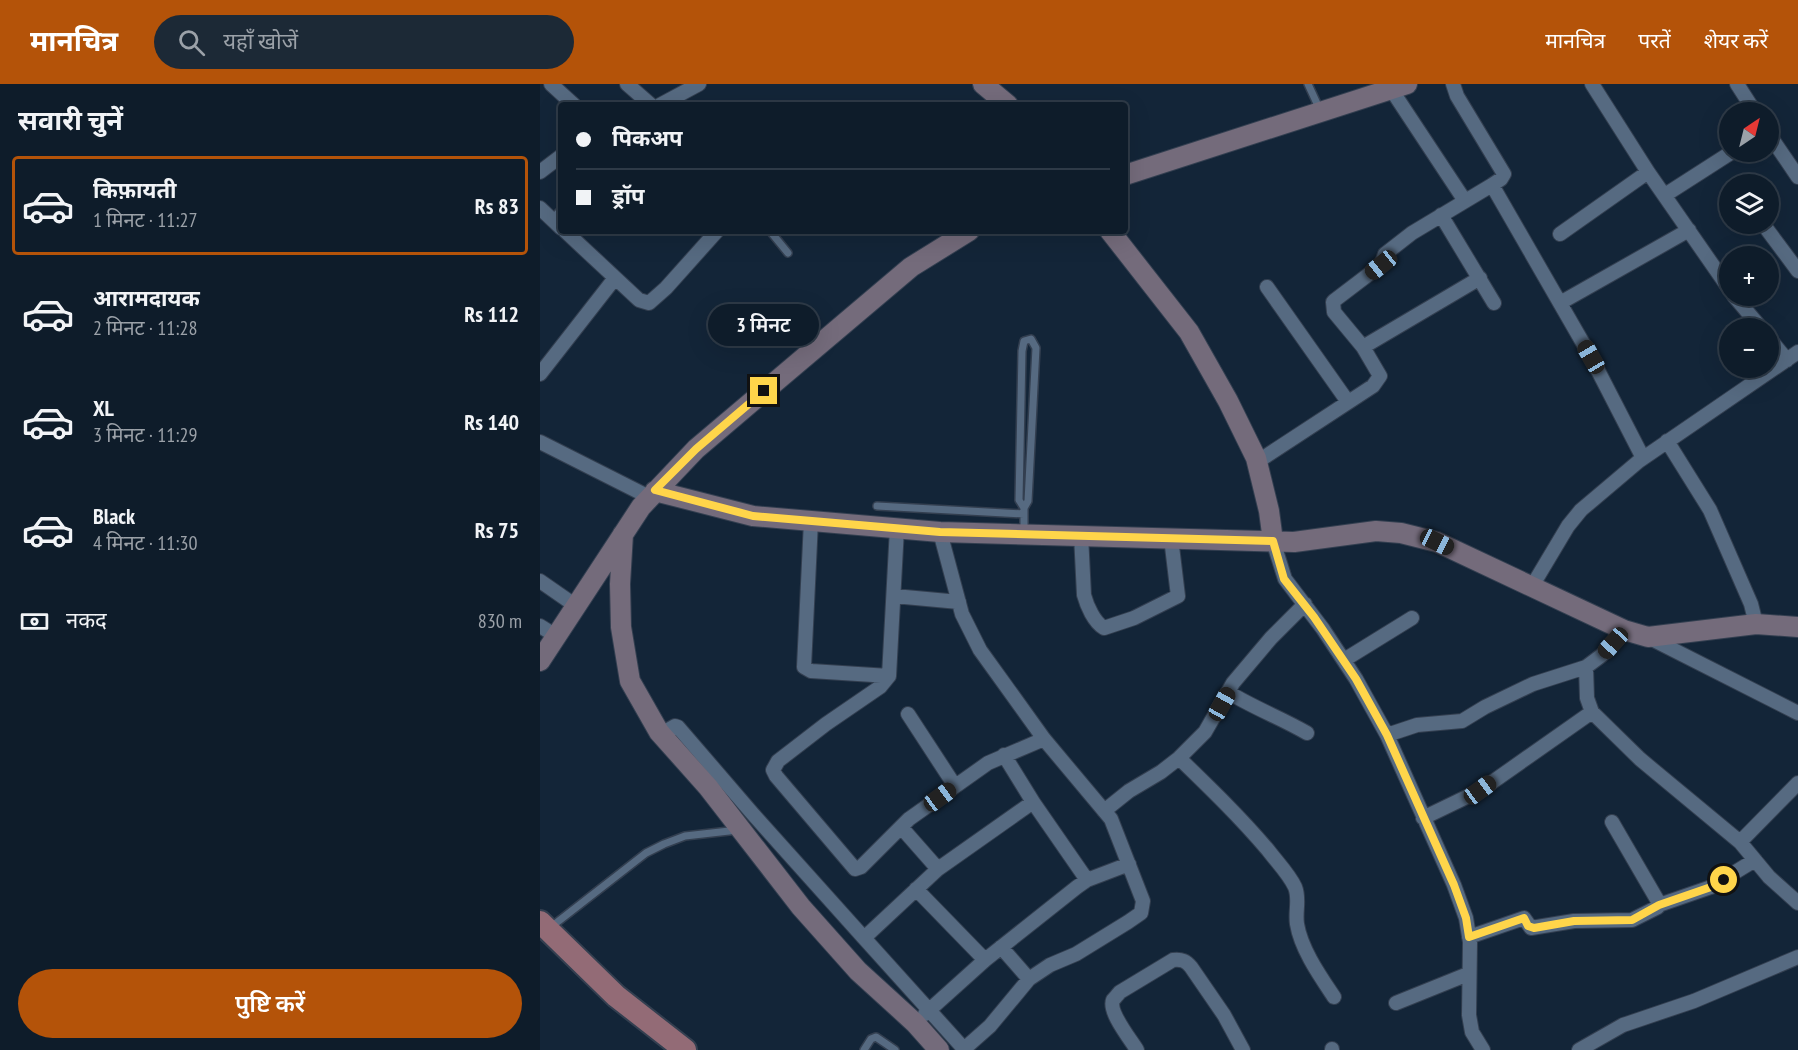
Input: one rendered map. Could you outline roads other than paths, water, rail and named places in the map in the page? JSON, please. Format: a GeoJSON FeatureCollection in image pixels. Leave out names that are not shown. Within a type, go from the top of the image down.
{"type":"FeatureCollection","features":[{"type":"Feature","properties":{"kind":"main road"},"geometry":{"type":"LineString","coordinates":[[542,932],[663,1050]]}},
{"type":"Feature","properties":{"kind":"main road"},"geometry":{"type":"LineString","coordinates":[[612,1001],[686,1050]]}},
{"type":"Feature","properties":{"kind":"street"},"geometry":{"type":"LineString","coordinates":[[551,84],[571,102]]}},
{"type":"Feature","properties":{"kind":"street"},"geometry":{"type":"LineString","coordinates":[[627,84],[648,102]]}},
{"type":"Feature","properties":{"kind":"street"},"geometry":{"type":"LineString","coordinates":[[668,102],[699,84]]}},
{"type":"Feature","properties":{"kind":"street"},"geometry":{"type":"LineString","coordinates":[[983,84],[1004,102]]}},
{"type":"Feature","properties":{"kind":"street"},"geometry":{"type":"LineString","coordinates":[[1257,462],[1373,386],[1380,376],[1363,347],[1334,312],[1333,302],[1381,265],[1388,251],[1412,233],[1501,179],[1503,171],[1457,96],[1453,84]]}},
{"type":"Feature","properties":{"kind":"street"},"geometry":{"type":"LineString","coordinates":[[1592,84],[1648,172],[1719,274]]}},
{"type":"Feature","properties":{"kind":"street"},"geometry":{"type":"LineString","coordinates":[[1737,84],[1749,102]]}},
{"type":"Feature","properties":{"kind":"street"},"geometry":{"type":"LineString","coordinates":[[1128,174],[1399,87],[1465,201]]}},
{"type":"Feature","properties":{"kind":"street"},"geometry":{"type":"LineString","coordinates":[[1779,148],[1796,170]]}},
{"type":"Feature","properties":{"kind":"street"},"geometry":{"type":"LineString","coordinates":[[540,172],[558,158]]}},
{"type":"Feature","properties":{"kind":"street"},"geometry":{"type":"LineString","coordinates":[[1665,195],[1719,160]]}},
{"type":"Feature","properties":{"kind":"street"},"geometry":{"type":"LineString","coordinates":[[1560,234],[1648,172]]}},
{"type":"Feature","properties":{"kind":"street"},"geometry":{"type":"LineString","coordinates":[[1492,185],[1591,357],[1642,458]]}},
{"type":"Feature","properties":{"kind":"street"},"geometry":{"type":"LineString","coordinates":[[540,208],[558,219]]}},
{"type":"Feature","properties":{"kind":"street"},"geometry":{"type":"LineString","coordinates":[[1441,215],[1494,303]]}},
{"type":"Feature","properties":{"kind":"street"},"geometry":{"type":"LineString","coordinates":[[1560,303],[1689,230]]}},
{"type":"Feature","properties":{"kind":"street"},"geometry":{"type":"LineString","coordinates":[[568,234],[639,300],[649,303],[666,288],[714,234]]}},
{"type":"Feature","properties":{"kind":"street"},"geometry":{"type":"LineString","coordinates":[[540,661],[548,631],[576,606],[652,494],[696,449],[911,267],[964,234]]}},
{"type":"Feature","properties":{"kind":"street"},"geometry":{"type":"LineString","coordinates":[[1112,234],[1189,332],[1228,400],[1257,462],[1269,511],[1273,541],[1284,579],[1305,604],[1344,660],[1387,735],[1454,885],[1466,918],[1469,937],[1469,1015],[1472,1032],[1483,1050]]}},
{"type":"Feature","properties":{"kind":"street"},"geometry":{"type":"LineString","coordinates":[[1770,234],[1798,271]]}},
{"type":"Feature","properties":{"kind":"street"},"geometry":{"type":"LineString","coordinates":[[540,374],[615,278]]}},
{"type":"Feature","properties":{"kind":"street"},"geometry":{"type":"LineString","coordinates":[[1363,347],[1480,278]]}},
{"type":"Feature","properties":{"kind":"street"},"geometry":{"type":"LineString","coordinates":[[1267,287],[1348,402]]}},
{"type":"Feature","properties":{"kind":"street"},"geometry":{"type":"LineString","coordinates":[[1742,306],[1753,318]]}},
{"type":"Feature","properties":{"kind":"street"},"geometry":{"type":"LineString","coordinates":[[1531,588],[1568,526],[1581,510],[1642,458],[1792,356],[1779,346]]}},
{"type":"Feature","properties":{"kind":"street"},"geometry":{"type":"LineString","coordinates":[[1667,441],[1710,510],[1752,604],[1755,624]]}},
{"type":"Feature","properties":{"kind":"street"},"geometry":{"type":"LineString","coordinates":[[540,442],[652,494],[753,516],[940,532],[1024,519],[1081,536],[1294,542],[1376,531],[1401,533],[1437,542],[1531,588],[1624,630],[1648,638],[1798,713]]}},
{"type":"Feature","properties":{"kind":"street"},"geometry":{"type":"LineString","coordinates":[[812,521],[804,667],[811,671],[889,676]]}},
{"type":"Feature","properties":{"kind":"street"},"geometry":{"type":"LineString","coordinates":[[897,528],[889,676],[880,687],[778,761],[773,770],[776,776],[855,869],[861,867],[901,827],[988,763],[1044,739]]}},
{"type":"Feature","properties":{"kind":"street"},"geometry":{"type":"LineString","coordinates":[[623,534],[620,584],[621,627],[630,681],[801,907],[858,971],[923,1016],[965,1049],[990,1026],[1029,979],[1128,922],[1141,913],[1143,901],[1116,829],[1104,811],[1044,739],[980,650],[962,615],[940,532]]}},
{"type":"Feature","properties":{"kind":"street"},"geometry":{"type":"LineString","coordinates":[[1081,536],[1084,596],[1099,624],[1104,628],[1134,618],[1178,596],[1171,538]]}},
{"type":"Feature","properties":{"kind":"street"},"geometry":{"type":"LineString","coordinates":[[540,581],[576,606]]}},
{"type":"Feature","properties":{"kind":"street"},"geometry":{"type":"LineString","coordinates":[[894,596],[959,602]]}},
{"type":"Feature","properties":{"kind":"street"},"geometry":{"type":"LineString","coordinates":[[1104,811],[1129,790],[1161,772],[1179,758],[1205,732],[1233,683],[1258,652],[1305,604]]}},
{"type":"Feature","properties":{"kind":"street"},"geometry":{"type":"LineString","coordinates":[[1344,660],[1412,618]]}},
{"type":"Feature","properties":{"kind":"street"},"geometry":{"type":"LineString","coordinates":[[1648,638],[1755,624],[1798,627]]}},
{"type":"Feature","properties":{"kind":"street"},"geometry":{"type":"LineString","coordinates":[[1387,735],[1417,725],[1462,721],[1533,684],[1586,667],[1602,655],[1624,630]]}},
{"type":"Feature","properties":{"kind":"street"},"geometry":{"type":"LineString","coordinates":[[1586,667],[1587,699],[1592,712],[1640,759],[1740,842],[1768,877],[1798,903]]}},
{"type":"Feature","properties":{"kind":"street"},"geometry":{"type":"LineString","coordinates":[[1228,692],[1245,703],[1307,733]]}},
{"type":"Feature","properties":{"kind":"street"},"geometry":{"type":"LineString","coordinates":[[1424,818],[1480,790],[1592,712]]}},
{"type":"Feature","properties":{"kind":"street"},"geometry":{"type":"LineString","coordinates":[[908,714],[955,786]]}},
{"type":"Feature","properties":{"kind":"street"},"geometry":{"type":"LineString","coordinates":[[667,730],[684,734],[864,938],[923,1016],[935,1049]]}},
{"type":"Feature","properties":{"kind":"street"},"geometry":{"type":"LineString","coordinates":[[1004,755],[1033,802],[1087,880]]}},
{"type":"Feature","properties":{"kind":"street"},"geometry":{"type":"LineString","coordinates":[[1179,758],[1253,833],[1286,874],[1295,888],[1298,899],[1297,922],[1300,934],[1334,997]]}},
{"type":"Feature","properties":{"kind":"street"},"geometry":{"type":"LineString","coordinates":[[1740,842],[1798,783]]}},
{"type":"Feature","properties":{"kind":"street"},"geometry":{"type":"LineString","coordinates":[[864,938],[938,869],[1033,802]]}},
{"type":"Feature","properties":{"kind":"street"},"geometry":{"type":"LineString","coordinates":[[1612,822],[1659,905]]}},
{"type":"Feature","properties":{"kind":"street"},"geometry":{"type":"LineString","coordinates":[[901,827],[938,869]]}},
{"type":"Feature","properties":{"kind":"street"},"geometry":{"type":"LineString","coordinates":[[1469,937],[1524,918],[1528,926],[1534,928],[1574,921],[1632,920],[1659,905],[1711,887],[1755,860]]}},
{"type":"Feature","properties":{"kind":"street"},"geometry":{"type":"LineString","coordinates":[[923,1016],[985,960],[1087,880],[1130,864]]}},
{"type":"Feature","properties":{"kind":"street"},"geometry":{"type":"LineString","coordinates":[[916,889],[985,960]]}},
{"type":"Feature","properties":{"kind":"street"},"geometry":{"type":"LineString","coordinates":[[1001,947],[1029,979]]}},
{"type":"Feature","properties":{"kind":"street"},"geometry":{"type":"LineString","coordinates":[[1579,1050],[1623,1025],[1694,1001],[1798,957]]}},
{"type":"Feature","properties":{"kind":"street"},"geometry":{"type":"LineString","coordinates":[[1137,1050],[1115,1016],[1112,1006],[1113,999],[1119,992],[1173,960],[1180,959],[1191,967],[1224,1015],[1243,1050]]}},
{"type":"Feature","properties":{"kind":"street"},"geometry":{"type":"LineString","coordinates":[[1396,1003],[1468,974]]}},
{"type":"Feature","properties":{"kind":"lane"},"geometry":{"type":"LineString","coordinates":[[1308,84],[1321,112]]}},
{"type":"Feature","properties":{"kind":"lane"},"geometry":{"type":"LineString","coordinates":[[772,234],[788,253]]}},
{"type":"Feature","properties":{"kind":"lane"},"geometry":{"type":"LineString","coordinates":[[1027,339],[1034,341],[1036,348],[1028,501],[1024,519],[1019,501],[1022,351],[1024,340],[1027,339]]}},
{"type":"Feature","properties":{"kind":"lane"},"geometry":{"type":"LineString","coordinates":[[877,506],[1024,519]]}},
{"type":"Feature","properties":{"kind":"lane"},"geometry":{"type":"LineString","coordinates":[[542,932],[646,853],[685,837],[741,830]]}},
{"type":"Feature","properties":{"kind":"lane"},"geometry":{"type":"LineString","coordinates":[[864,1050],[871,1039],[876,1037],[895,1050]]}}]}
